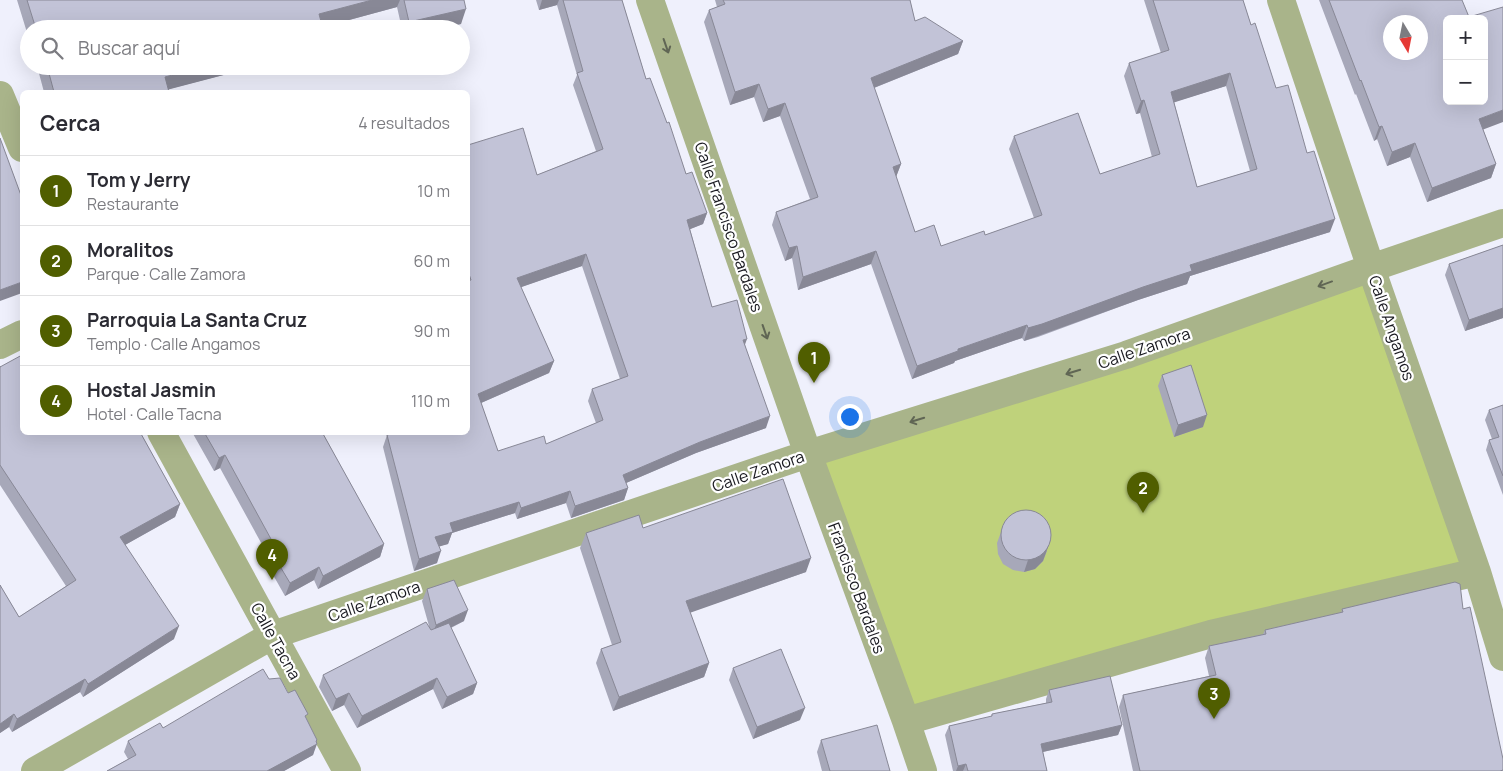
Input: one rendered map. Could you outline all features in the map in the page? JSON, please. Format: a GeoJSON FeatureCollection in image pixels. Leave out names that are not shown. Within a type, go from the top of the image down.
{"type":"FeatureCollection","features":[{"type":"Feature","properties":{"kind":"street","name":"Calle Francisco Bardales"},"geometry":{"type":"LineString","coordinates":[[650,0],[808,454]]}},
{"type":"Feature","properties":{"kind":"street","name":"Calle Angamos"},"geometry":{"type":"LineString","coordinates":[[1281,0],[1371,268],[1477,572],[1503,657]]}},
{"type":"Feature","properties":{"kind":"street"},"geometry":{"type":"LineString","coordinates":[[0,95],[20,143]]}},
{"type":"Feature","properties":{"kind":"street","name":"Calle Zamora"},"geometry":{"type":"LineString","coordinates":[[35,771],[273,635],[808,454],[1126,355],[1503,223]]}},
{"type":"Feature","properties":{"kind":"street"},"geometry":{"type":"LineString","coordinates":[[0,345],[20,335]]}},
{"type":"Feature","properties":{"kind":"street","name":"Calle Tacna"},"geometry":{"type":"LineString","coordinates":[[163,435],[346,771]]}},
{"type":"Feature","properties":{"kind":"street","name":"Francisco Bardales"},"geometry":{"type":"LineString","coordinates":[[808,454],[906,721]]}},
{"type":"Feature","properties":{"kind":"street"},"geometry":{"type":"LineString","coordinates":[[923,771],[906,721],[1211,634],[1477,572]]}},
{"type":"Feature","properties":{"kind":"green space"},"geometry":{"type":"Polygon","coordinates":[[[1371,268],[1477,572],[906,721],[808,454],[1371,268]]]}},
{"type":"Feature","properties":{"kind":"building"},"geometry":{"type":"Polygon","coordinates":[[[27,0],[372,0],[319,14],[321,20],[33,20],[27,0]]]}},
{"type":"Feature","properties":{"kind":"building"},"geometry":{"type":"Polygon","coordinates":[[[404,0],[464,0],[466,9],[418,20],[409,20],[404,0]]]}},
{"type":"Feature","properties":{"kind":"building"},"geometry":{"type":"Polygon","coordinates":[[[563,0],[622,0],[646,79],[650,78],[667,123],[669,122],[686,174],[692,172],[707,213],[687,220],[712,307],[737,300],[747,339],[743,340],[770,416],[700,442],[623,475],[628,488],[575,506],[570,491],[521,508],[519,502],[450,523],[453,532],[435,537],[441,551],[419,559],[387,435],[470,435],[470,144],[523,128],[537,175],[603,149],[577,73],[583,71],[563,0]],[[586,254],[517,278],[554,361],[478,394],[498,451],[544,436],[546,444],[603,420],[592,389],[628,376],[586,254]]]}},
{"type":"Feature","properties":{"kind":"building"},"geometry":{"type":"Polygon","coordinates":[[[723,0],[910,0],[915,21],[925,17],[963,41],[871,78],[901,164],[893,167],[915,232],[934,225],[941,246],[984,231],[985,235],[1042,215],[1014,136],[1078,113],[1100,174],[1160,154],[1144,100],[1141,101],[1129,63],[1169,50],[1153,0],[1243,0],[1251,25],[1255,23],[1276,88],[1288,85],[1307,153],[1314,151],[1335,219],[1190,265],[1192,271],[1042,324],[1028,328],[1027,325],[958,349],[958,351],[917,366],[876,251],[803,277],[797,246],[789,248],[776,212],[818,197],[785,103],[768,109],[759,84],[735,92],[709,10],[725,4],[723,0]],[[1230,73],[1171,92],[1197,187],[1257,169],[1230,73]]]}},
{"type":"Feature","properties":{"kind":"building"},"geometry":{"type":"Polygon","coordinates":[[[1329,0],[1462,0],[1468,15],[1443,15],[1443,105],[1488,105],[1488,15],[1476,15],[1503,7],[1503,110],[1479,119],[1496,164],[1432,188],[1415,143],[1392,152],[1382,126],[1379,127],[1329,0]]]}},
{"type":"Feature","properties":{"kind":"building"},"geometry":{"type":"Polygon","coordinates":[[[49,75],[172,75],[165,77],[168,90],[53,90],[49,75]]]}},
{"type":"Feature","properties":{"kind":"building"},"geometry":{"type":"Polygon","coordinates":[[[0,138],[20,193],[20,283],[0,290],[0,138]]]}},
{"type":"Feature","properties":{"kind":"building"},"geometry":{"type":"Polygon","coordinates":[[[1503,245],[1503,308],[1469,320],[1449,264],[1503,245]]]}},
{"type":"Feature","properties":{"kind":"building"},"geometry":{"type":"Polygon","coordinates":[[[20,356],[20,435],[142,435],[180,504],[120,537],[179,626],[88,684],[85,679],[17,719],[14,714],[0,724],[0,585],[19,617],[76,580],[0,465],[0,367],[20,356]]]}},
{"type":"Feature","properties":{"kind":"building"},"geometry":{"type":"Polygon","coordinates":[[[1191,365],[1207,415],[1178,425],[1162,375],[1191,365]]]}},
{"type":"Feature","properties":{"kind":"building"},"geometry":{"type":"Polygon","coordinates":[[[1503,405],[1503,476],[1489,440],[1499,437],[1489,410],[1503,405]]]}},
{"type":"Feature","properties":{"kind":"building"},"geometry":{"type":"Polygon","coordinates":[[[206,435],[324,435],[384,544],[323,576],[319,567],[290,583],[272,553],[277,550],[225,455],[219,458],[206,435]]]}},
{"type":"Feature","properties":{"kind":"building"},"geometry":{"type":"Polygon","coordinates":[[[783,479],[811,558],[686,601],[709,663],[619,697],[601,649],[621,642],[586,533],[639,515],[643,528],[783,479]]]}},
{"type":"Feature","properties":{"kind":"building"},"geometry":{"type":"Polygon","coordinates":[[[1026,510],[1036,512],[1044,517],[1049,525],[1051,535],[1049,545],[1044,553],[1036,558],[1026,560],[1016,558],[1008,553],[1003,545],[1001,535],[1003,525],[1008,517],[1016,512],[1026,510]]]}},
{"type":"Feature","properties":{"kind":"building"},"geometry":{"type":"Polygon","coordinates":[[[454,580],[468,610],[436,625],[427,589],[454,580]]]}},
{"type":"Feature","properties":{"kind":"building"},"geometry":{"type":"Polygon","coordinates":[[[1455,582],[1460,584],[1463,609],[1470,607],[1503,759],[1503,770],[1140,771],[1123,695],[1216,675],[1209,646],[1266,634],[1265,630],[1343,612],[1342,609],[1455,582]]]}},
{"type":"Feature","properties":{"kind":"building"},"geometry":{"type":"Polygon","coordinates":[[[426,622],[431,630],[449,623],[477,683],[447,697],[437,678],[362,716],[349,693],[336,699],[323,675],[426,622]]]}},
{"type":"Feature","properties":{"kind":"building"},"geometry":{"type":"Polygon","coordinates":[[[781,649],[805,708],[757,727],[733,668],[781,649]]]}},
{"type":"Feature","properties":{"kind":"building"},"geometry":{"type":"Polygon","coordinates":[[[263,669],[269,679],[280,678],[288,693],[295,690],[308,714],[305,716],[317,740],[317,744],[267,771],[107,771],[136,755],[128,741],[160,723],[163,728],[263,669]]]}},
{"type":"Feature","properties":{"kind":"building"},"geometry":{"type":"Polygon","coordinates":[[[1110,676],[1122,725],[1041,744],[1047,771],[968,771],[966,764],[958,766],[949,726],[992,716],[992,714],[1052,702],[1049,690],[1110,676]]]}},
{"type":"Feature","properties":{"kind":"building"},"geometry":{"type":"Polygon","coordinates":[[[877,725],[890,771],[830,771],[821,740],[877,725]]]}},
{"type":"Feature","properties":{"kind":"place","name":"Tom y Jerry"},"geometry":{"type":"Point","coordinates":[814,383]}},
{"type":"Feature","properties":{"kind":"place","name":"Moralitos"},"geometry":{"type":"Point","coordinates":[1143,513]}},
{"type":"Feature","properties":{"kind":"place","name":"Hostal Jasmin"},"geometry":{"type":"Point","coordinates":[272,580]}},
{"type":"Feature","properties":{"kind":"place","name":"Parroquia La Santa Cruz"},"geometry":{"type":"Point","coordinates":[1214,719]}}]}
